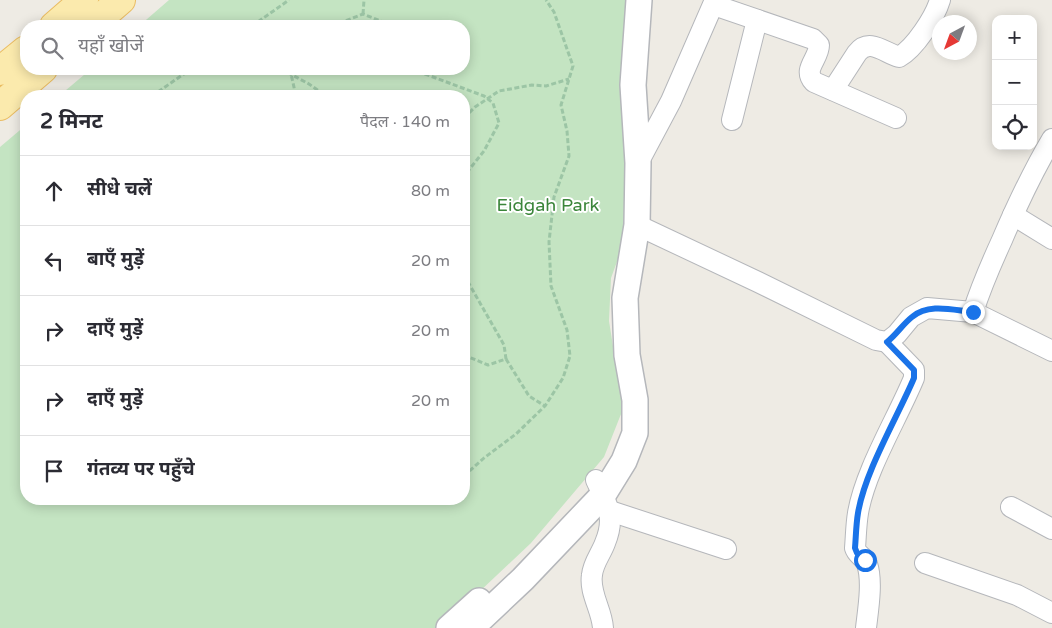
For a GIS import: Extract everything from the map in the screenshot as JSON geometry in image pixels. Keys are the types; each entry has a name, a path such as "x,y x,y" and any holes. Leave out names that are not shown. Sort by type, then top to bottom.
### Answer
{"main road":[{"path":"61,20 84,0"},
{"path":"98,20 121,0"},
{"path":"0,71 20,55"},
{"path":"0,106 36,75"}],"street":[{"path":"462,626 524,579 603,495 624,461 635,433 634,400 627,355 625,298 637,225 638,164 633,85 639,0"},
{"path":"833,90 860,48 866,45 899,57 905,54 926,27 940,0"},
{"path":"638,164 671,101 714,2 757,20 813,39 819,45 819,51 808,71 809,77 814,82 896,118"},
{"path":"732,120 757,20"},
{"path":"973,312 980,288 1012,215 1052,138"},
{"path":"1012,215 1052,239"},
{"path":"637,225 876,340 887,342 914,370 914,378 873,468 858,512 855,548 857,553 865,560 868,570 866,628"},
{"path":"887,342 897,334 911,317 927,308 973,312 1052,350"},
{"path":"603,495 726,549"},
{"path":"603,495 611,525 606,542 596,560 591,576 593,593 603,628"},
{"path":"1011,507 1052,529"},
{"path":"925,563 1016,596 1052,613"}],"path":[{"path":"261,20 289,0"},
{"path":"363,14 364,0"},
{"path":"470,471 516,434 545,406 563,378 570,356 567,330 551,286 549,242 554,197 569,156 567,131 561,106 573,66 554,12 546,0"},
{"path":"348,20 363,14 378,20"},
{"path":"161,90 182,75"},
{"path":"291,75 295,90"},
{"path":"293,75 318,90"},
{"path":"427,75 465,90"},
{"path":"470,112 499,91 532,85 546,86 569,79"},
{"path":"470,92 493,103 499,123 484,151 470,168"},
{"path":"470,286 504,345 506,359 529,396 545,406"},
{"path":"470,358 488,365 506,359"}],"green space":[{"name":"Eidgah Park","path":"169,0 631,0 633,218 611,278 609,321 623,409 604,457 531,543 441,628 0,628 0,147 20,130 20,505 470,505 470,90 66,90 84,75 470,75 470,20 146,20"}],"route":[{"path":"865,560 857,553 855,548 858,512 877,459 914,378 914,370 887,342 897,334 911,317 927,308 973,312"}]}
